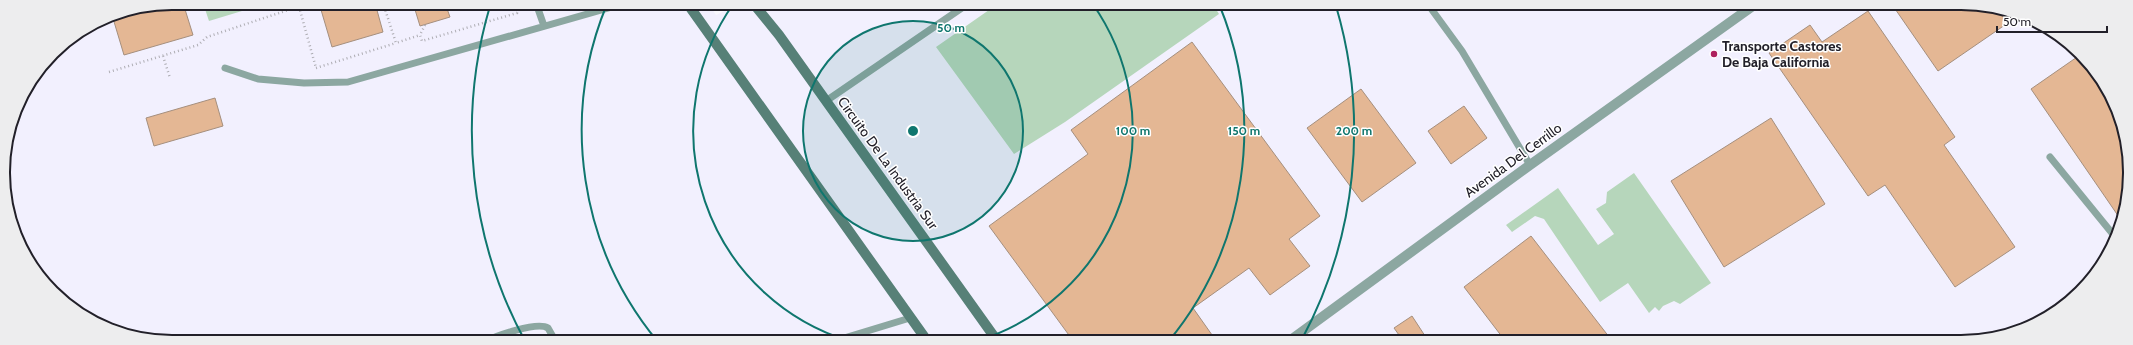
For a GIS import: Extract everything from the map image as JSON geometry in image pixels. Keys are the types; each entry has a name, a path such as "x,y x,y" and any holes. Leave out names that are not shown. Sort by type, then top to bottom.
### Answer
{"main road":[{"path":"692,10 923,335"},
{"name":"Circuito De La Industria Sur","path":"759,10 779,35 993,335"}],"street":[{"name":"Avenida Del Cerrillo","path":"1298,335 1530,165 1747,10"}],"lane":[{"path":"537,10 544,26"},
{"path":"224,68 258,79 348,82 601,10"},
{"path":"826,101 959,10"},
{"path":"1433,10 1462,51 1530,165"},
{"path":"2050,157 2112,233"},
{"path":"854,335 910,318"},
{"path":"502,335 540,326 548,328 552,335"}],"path":[{"path":"108,72 198,45 207,37 285,10"},
{"path":"300,10 317,72 312,82"},
{"path":"385,10 396,43"},
{"path":"420,35 422,41 517,13 516,10"},
{"path":"316,68 420,35 425,25"},
{"path":"163,56 170,78"}],"shaded area":[{"path":"162,10 713,10 716,15 726,10 1982,11 2023,22 2042,32 2068,50 2083,65 2096,82 2111,110 2122,151 2122,194 2111,235 2101,254 2083,280 2068,295 2051,308 2023,323 1992,332 1971,335 162,335 141,332 110,323 82,308 65,295 50,280 37,263 22,235 11,194 10,162 13,141 22,110 37,82 50,65 65,50 82,37 110,22 141,13"}],"green space":[{"path":"205,10 245,10 209,21"},
{"path":"989,10 1216,10 1219,14 1065,122 1014,154 936,47"},
{"path":"1634,173 1711,283 1680,304 1674,301 1663,306 1659,311 1655,307 1649,313 1628,283 1600,302 1544,219 1535,216 1512,232 1506,225 1558,188 1598,245 1614,234 1596,209 1606,203 1607,192"}],"building":[{"path":"185,10 193,35 124,55 114,21 151,11"},
{"path":"321,10 377,10 383,32 332,47"},
{"path":"415,10 448,10 450,17 420,26"},
{"path":"1896,10 1971,10 1992,13 2013,19 1938,71"},
{"path":"1868,11 1955,137 1944,145 2015,247 1955,287 1885,185 1868,196 1769,53 1810,25 1822,42"},
{"path":"1192,42 1320,216 1289,239 1310,266 1270,295 1249,268 1193,308 1212,335 1069,335 989,226 1088,154 1071,130"},
{"path":"2075,58 2083,65 2096,82 2111,110 2122,151 2123,183 2117,214 2031,89"},
{"path":"1361,89 1416,163 1362,202 1307,128"},
{"path":"215,98 223,126 154,146 146,118"},
{"path":"1464,106 1487,138 1451,164 1428,131"},
{"path":"1771,118 1825,204 1724,267 1671,181"},
{"path":"1531,236 1608,335 1501,335 1464,287"},
{"path":"1412,316 1424,335 1399,335 1394,328"}],"place":[{"name":"Transporte Castores De Baja California","path":"1714,54"}]}
